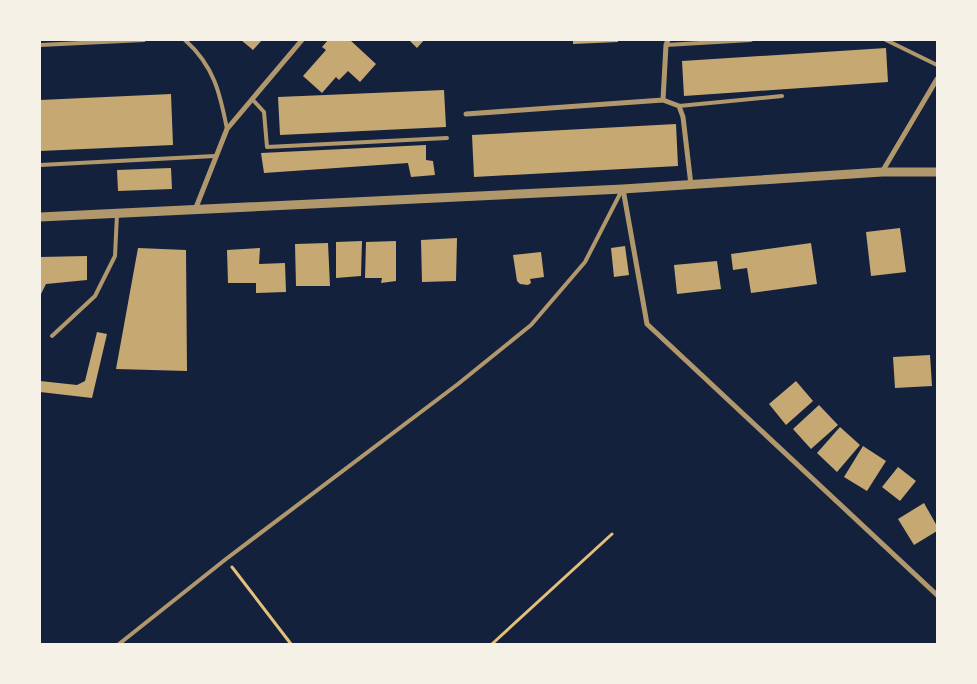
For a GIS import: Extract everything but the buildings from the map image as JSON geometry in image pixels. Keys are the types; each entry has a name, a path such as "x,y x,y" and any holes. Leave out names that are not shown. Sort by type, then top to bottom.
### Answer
{"street":[{"path":"195,210 227,130 302,40"},
{"path":"663,100 667,43"},
{"path":"882,172 937,79"},
{"path":"466,114 663,100 679,106 684,116 691,184"},
{"path":"40,217 623,188 882,172 937,172"},
{"path":"623,188 647,324 937,595"}],"lane":[{"path":"40,45 144,40"},
{"path":"185,40 198,51 214,78 221,98 227,130"},
{"path":"667,43 751,40"},
{"path":"886,40 937,65"},
{"path":"679,106 782,96"},
{"path":"253,100 264,112 267,147 447,138"},
{"path":"40,165 215,156"},
{"path":"118,644 226,558 450,389 531,325 585,262 623,188"},
{"path":"52,336 95,296 115,256 117,214"}],"path":[{"path":"492,644 612,534"},
{"path":"226,558 291,644"}]}
